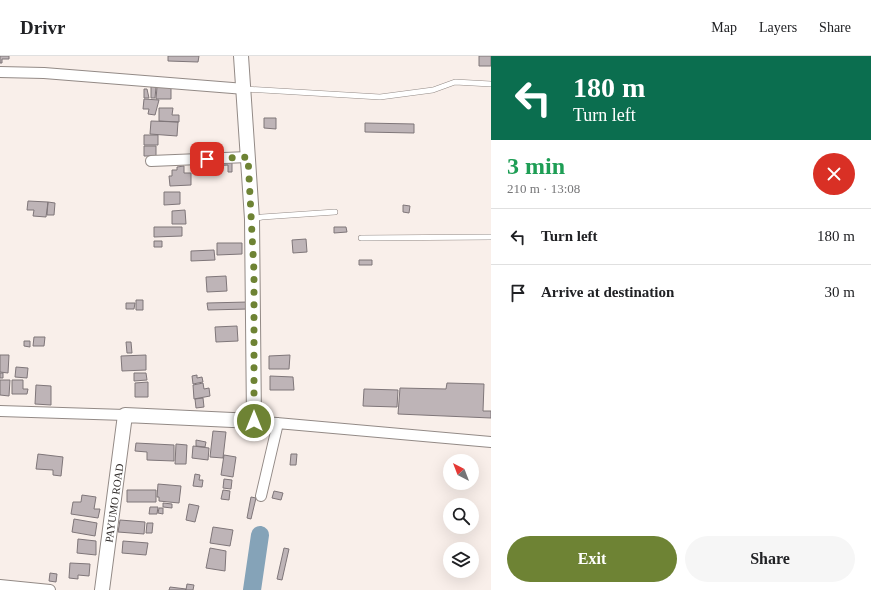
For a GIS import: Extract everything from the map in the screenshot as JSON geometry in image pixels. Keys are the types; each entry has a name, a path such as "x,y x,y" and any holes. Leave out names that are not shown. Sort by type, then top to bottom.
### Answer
{"street":[{"path":"241,56 245,89 252,219 254,421"},
{"path":"0,72 44,73 245,89"},
{"path":"151,161 248,157"},
{"path":"0,410 254,421 491,442"},
{"name":"PAYUMO ROAD","path":"102,590 126,415"},
{"path":"261,496 278,423"},
{"path":"0,585 50,590"}],"lane":[{"path":"245,89 380,97 433,90 455,82 491,84"},
{"path":"252,219 335,212"},
{"path":"361,238 491,237"}],"building":[{"path":"0,56 9,56 9,59 2,59 2,63 0,63"},
{"path":"168,56 199,56 198,62 168,61"},
{"path":"479,56 491,56 491,66 479,66"},
{"path":"151,86 156,87 155,98 151,98"},
{"path":"157,87 171,87 171,99 156,99"},
{"path":"144,89 147,89 149,98 144,98"},
{"path":"144,99 159,100 155,115 148,114 149,109 143,109"},
{"path":"159,108 173,108 172,115 179,115 179,122 159,121"},
{"path":"264,118 276,118 276,129 264,128"},
{"path":"151,121 178,122 177,136 150,134"},
{"path":"365,123 414,124 414,133 365,132"},
{"path":"144,135 158,135 158,145 144,145"},
{"path":"144,146 156,146 156,156 144,156"},
{"path":"232,162 232,172 228,172 228,165 212,166 212,163"},
{"path":"184,166 184,173 191,173 191,185 170,186 169,176 172,176 172,170 177,170 177,167"},
{"path":"164,192 180,192 180,204 164,205"},
{"path":"28,201 48,202 46,217 33,216 34,210 27,210"},
{"path":"48,202 55,203 54,215 47,215"},
{"path":"403,205 410,206 409,213 403,212"},
{"path":"185,210 186,224 172,224 172,211"},
{"path":"154,227 182,227 182,236 154,237"},
{"path":"334,227 346,227 347,232 334,233"},
{"path":"306,239 307,252 293,253 292,240"},
{"path":"154,241 162,241 162,247 154,247"},
{"path":"217,243 242,243 242,254 217,255"},
{"path":"214,250 215,260 191,261 191,251"},
{"path":"359,260 372,260 372,265 359,265"},
{"path":"226,276 227,291 207,292 206,277"},
{"path":"136,300 143,300 143,310 136,310"},
{"path":"248,302 248,309 208,310 207,303"},
{"path":"126,303 135,303 134,309 126,309"},
{"path":"237,326 238,341 216,342 215,327"},
{"path":"34,337 45,337 44,346 33,346"},
{"path":"24,341 30,341 30,347 24,346"},
{"path":"126,342 131,342 132,353 127,353"},
{"path":"0,355 9,355 8,373 0,372"},
{"path":"146,355 146,370 122,371 121,356"},
{"path":"290,355 289,369 269,369 269,356"},
{"path":"16,367 28,368 27,378 15,377"},
{"path":"0,373 3,373 3,378 0,378"},
{"path":"134,373 146,373 147,380 134,381"},
{"path":"197,375 197,378 202,377 203,382 193,384 192,376"},
{"path":"270,376 293,377 294,390 270,390"},
{"path":"0,380 10,380 9,396 0,395"},
{"path":"12,380 23,380 23,389 28,389 27,394 12,394"},
{"path":"148,382 148,397 135,397 135,383"},
{"path":"203,383 204,389 209,388 210,396 194,399 193,385"},
{"path":"447,383 484,384 483,411 491,411 491,418 398,414 400,388 446,389"},
{"path":"36,385 51,386 51,405 35,404"},
{"path":"364,389 398,390 397,407 363,406"},
{"path":"203,398 204,407 196,408 195,399"},
{"path":"213,431 226,432 223,458 210,457"},
{"path":"196,440 206,442 205,447 196,446"},
{"path":"136,443 174,445 174,461 147,460 147,452 135,451"},
{"path":"176,444 187,445 186,464 175,464"},
{"path":"193,446 209,448 208,460 192,458"},
{"path":"38,454 63,457 61,476 53,475 53,470 36,469"},
{"path":"291,454 297,454 296,465 290,465"},
{"path":"224,455 236,457 233,477 221,475"},
{"path":"195,474 200,475 199,480 203,480 202,487 193,486"},
{"path":"224,479 232,480 231,489 223,488"},
{"path":"158,484 181,486 179,503 159,501 159,497 157,497"},
{"path":"127,490 156,490 156,502 127,502"},
{"path":"223,490 230,491 229,500 221,499"},
{"path":"274,491 283,493 281,500 272,498"},
{"path":"82,495 96,497 94,509 100,509 98,518 71,514 73,502 81,502"},
{"path":"251,497 256,498 251,519 247,518"},
{"path":"163,503 172,504 172,508 163,507"},
{"path":"189,504 199,506 195,522 186,520"},
{"path":"150,507 158,507 157,514 149,514"},
{"path":"159,508 163,508 163,514 158,513"},
{"path":"74,519 97,523 95,536 72,532"},
{"path":"120,520 145,522 144,534 118,532"},
{"path":"147,523 153,523 152,533 146,533"},
{"path":"213,527 233,530 230,546 210,543"},
{"path":"78,539 96,541 96,555 77,553"},
{"path":"123,541 148,543 146,555 122,553"},
{"path":"210,548 226,551 225,571 206,568"},
{"path":"284,548 289,549 282,580 277,579"},
{"path":"70,563 90,564 89,576 78,575 78,579 69,578"},
{"path":"50,573 57,574 56,582 49,581"},
{"path":"187,584 194,585 193,590 186,590"},
{"path":"170,587 186,589 169,590"}],"waterway":[{"path":"252,590 260,535"}],"route":[{"path":"207,159 248,157 254,272 254,421"}]}
